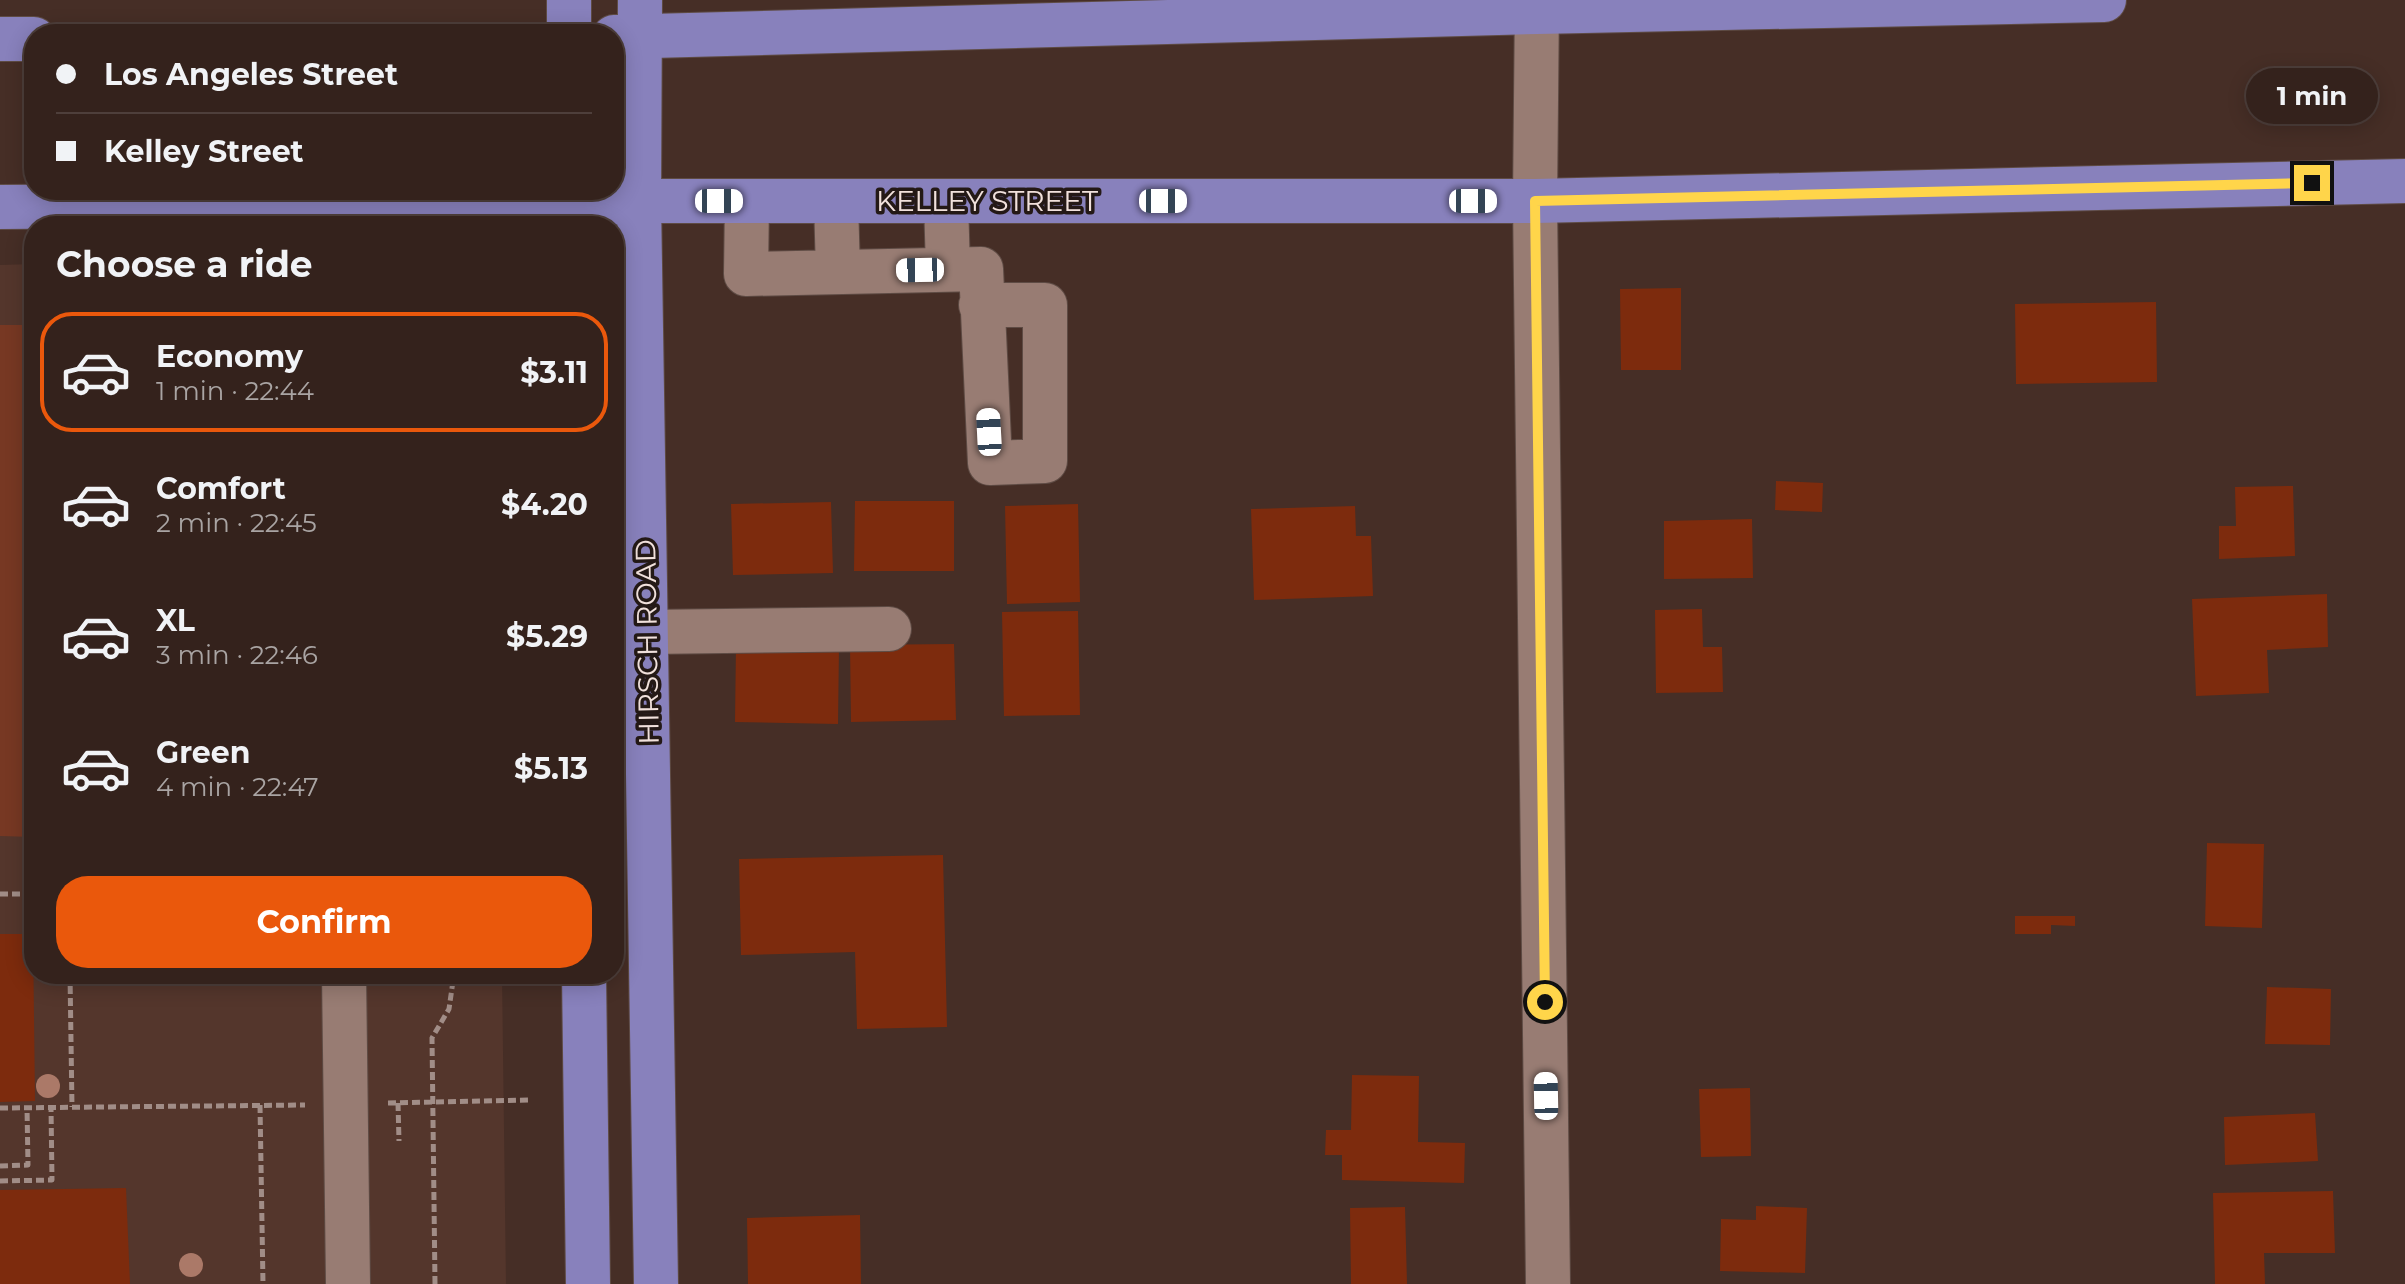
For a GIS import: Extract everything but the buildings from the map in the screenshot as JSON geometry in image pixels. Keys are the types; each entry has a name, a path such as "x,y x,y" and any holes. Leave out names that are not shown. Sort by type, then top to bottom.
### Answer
{"main road":[{"path":"569,0 569,24"},
{"path":"631,25 1006,13 2104,0"},
{"name":"HIRSCH ROAD","path":"631,25 639,201 656,1284"},
{"path":"0,39 24,39"},
{"name":"KELLEY STREET","path":"0,207 501,203 570,207 639,201 1535,201 2405,181"},
{"path":"624,982 652,984"},
{"path":"584,984 588,1284"}],"street":[{"path":"1537,6 1535,201 1548,1284"},
{"path":"747,201 746,274 981,269 981,305"},
{"path":"836,201 838,272"},
{"path":"946,201 948,269"},
{"path":"647,632 889,629"},
{"path":"344,984 348,1284"}],"path":[{"path":"0,894 24,894"},
{"path":"70,984 72,1107"},
{"path":"435,1284 432,1038 449,1009 453,984"},
{"path":"384,1104 531,1100"},
{"path":"398,1103 399,1141"},
{"path":"260,1105 263,1284"},
{"path":"0,1108 318,1105"},
{"path":"0,1181 52,1180 51,1107"},
{"path":"0,1166 28,1165 27,1108"}],"shaded area":[{"path":"24,264 24,984 502,984 506,1284 0,1284 0,265"},
{"path":"0,325 24,325 24,837 0,836"}],"route":[{"path":"1545,1002 1535,201 2312,183"}]}
